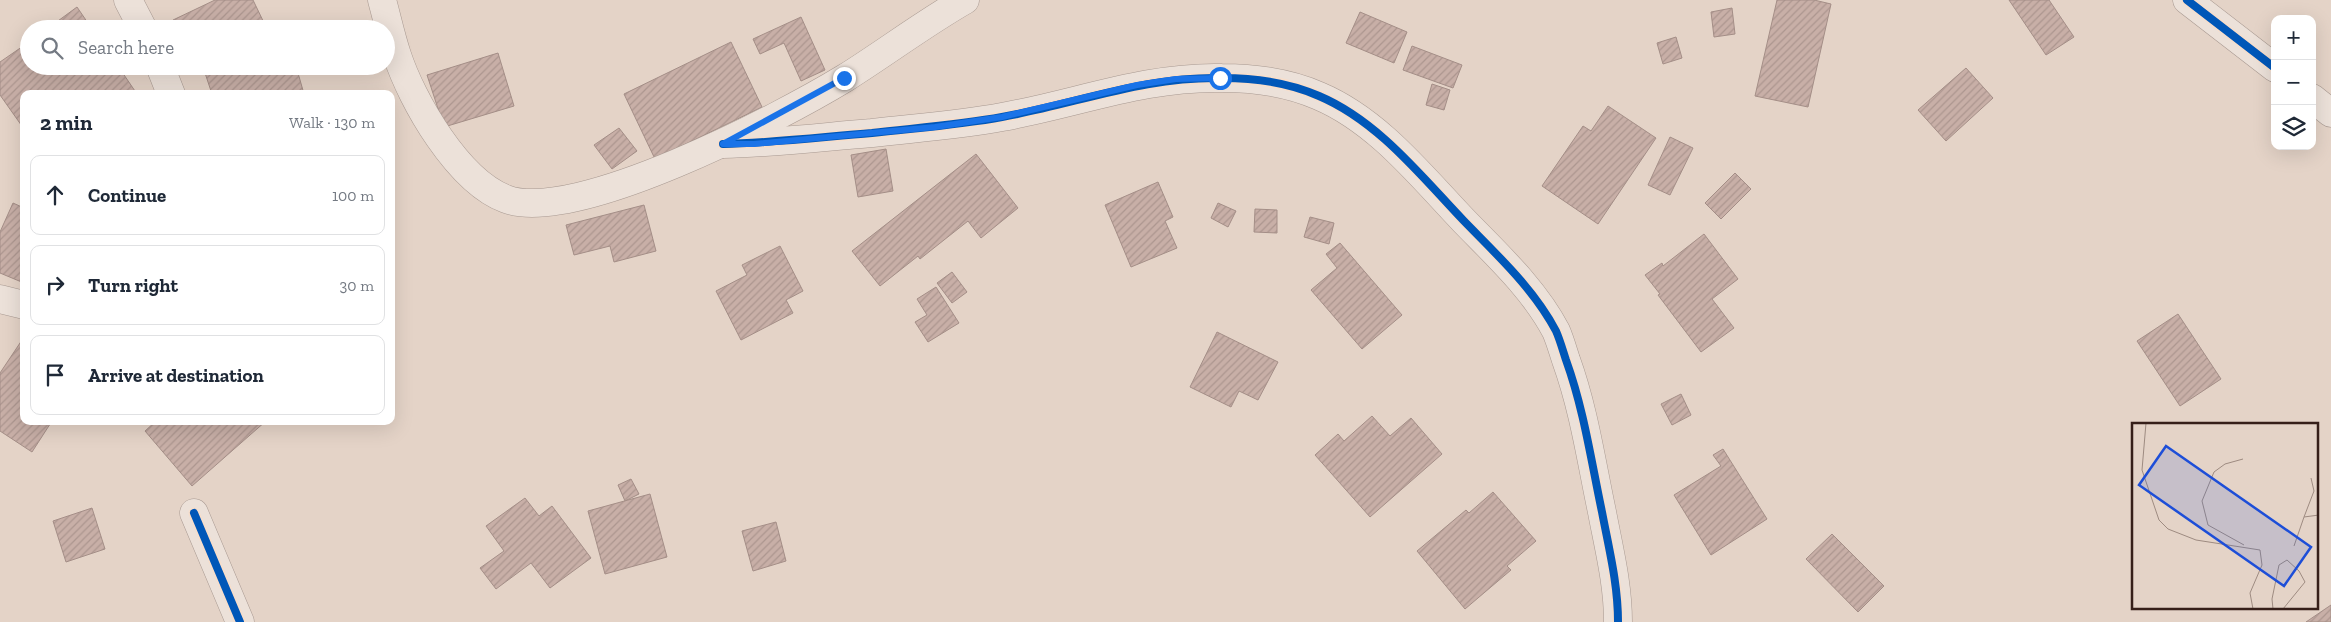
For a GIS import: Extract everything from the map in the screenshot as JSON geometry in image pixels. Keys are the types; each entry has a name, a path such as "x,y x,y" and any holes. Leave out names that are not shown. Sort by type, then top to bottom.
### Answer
{"street":[{"path":"128,0 138,20"},
{"path":"382,0 387,20"},
{"path":"395,49 422,108 438,137 472,177 491,192 507,199 533,203 569,199 609,189 723,144 844,78 933,18 965,0"},
{"path":"2187,0 2271,65"},
{"path":"164,75 169,90"},
{"path":"723,144 754,144 983,120 1137,85 1176,79 1249,79 1284,85 1319,95 1352,114 1379,134 1506,265 1535,299 1556,332 1580,401 1589,438 1602,512 1614,562 1618,622"},
{"path":"2316,101 2331,113"},
{"path":"0,299 20,304"},
{"path":"194,513 240,622"}],"building":[{"path":"215,0 253,0 263,20 173,20"},
{"path":"1777,0 1814,0 1831,4 1808,107 1755,96"},
{"path":"2009,0 2049,0 2074,37 2046,55"},
{"path":"77,7 86,20 59,20"},
{"path":"1732,8 1735,34 1714,37 1711,12"},
{"path":"1360,12 1407,32 1394,63 1346,43"},
{"path":"801,17 825,70 801,81 784,43 760,54 753,39"},
{"path":"1676,37 1682,58 1663,64 1657,43"},
{"path":"731,42 762,107 655,159 624,94"},
{"path":"1412,46 1462,65 1453,88 1403,70"},
{"path":"20,48 20,75 124,75 134,90 20,90 20,123 0,95 0,62"},
{"path":"498,53 514,106 444,127 427,75"},
{"path":"1966,68 1993,98 1946,141 1918,110"},
{"path":"206,75 299,75 303,90 211,90"},
{"path":"1432,84 1450,90 1444,110 1426,105"},
{"path":"1608,106 1656,138 1598,224 1542,186 1583,126 1591,131"},
{"path":"619,128 637,151 612,169 594,145"},
{"path":"1670,137 1693,148 1670,195 1648,185"},
{"path":"886,149 893,191 858,197 851,155"},
{"path":"976,154 1018,208 981,238 968,221 920,259 918,256 880,286 852,251"},
{"path":"1735,173 1751,189 1721,219 1705,203"},
{"path":"1158,182 1173,217 1165,221 1177,248 1131,267 1105,205"},
{"path":"13,203 20,206 20,281 0,273 0,232"},
{"path":"1218,203 1236,211 1228,227 1211,218"},
{"path":"644,205 656,251 614,262 610,246 574,255 566,225"},
{"path":"1255,209 1277,210 1277,233 1254,232"},
{"path":"1310,217 1334,223 1329,244 1304,237"},
{"path":"1704,234 1738,279 1712,299 1734,328 1701,352 1645,275 1662,263 1663,266"},
{"path":"1340,243 1402,315 1362,349 1311,290 1337,268 1326,254"},
{"path":"780,246 803,291 786,300 793,313 741,340 716,291 747,275 742,265"},
{"path":"952,272 967,292 952,303 937,283"},
{"path":"936,287 959,323 928,342 915,322 927,315 917,299"},
{"path":"2178,314 2221,379 2180,406 2137,341"},
{"path":"1217,332 1278,362 1258,400 1239,391 1231,407 1190,387"},
{"path":"20,343 20,425 49,425 32,452 0,431 0,373"},
{"path":"1681,394 1691,415 1672,425 1661,404"},
{"path":"1372,416 1390,436 1411,418 1442,454 1370,517 1315,455 1338,434 1344,441"},
{"path":"152,425 261,425 192,486 145,431"},
{"path":"1723,449 1767,519 1711,555 1674,495 1721,466 1713,455"},
{"path":"631,479 639,494 625,501 618,485"},
{"path":"1493,492 1536,541 1507,566 1511,570 1465,609 1417,551 1466,510 1469,513"},
{"path":"650,494 667,557 605,574 588,511"},
{"path":"525,498 539,516 552,506 591,558 550,588 531,563 496,589 480,568 504,551 486,526"},
{"path":"92,508 105,549 66,562 53,521"},
{"path":"776,522 786,561 753,571 742,531"},
{"path":"1832,534 1884,586 1858,612 1806,559"},
{"path":"2331,605 2331,622 2306,622"}],"cycle path":[{"path":"2187,0 2271,65"},
{"path":"723,144 798,140 970,122 1030,112 1138,86 1193,79 1234,78 1271,82 1308,91 1340,107 1379,135 1415,168 1514,273 1537,301 1556,331 1578,398 1587,435 1613,567 1618,622"},
{"path":"194,513 240,622"}],"route":[{"path":"844,78 723,144 754,144 935,127 1002,117 1137,85 1176,79 1220,78"}]}
